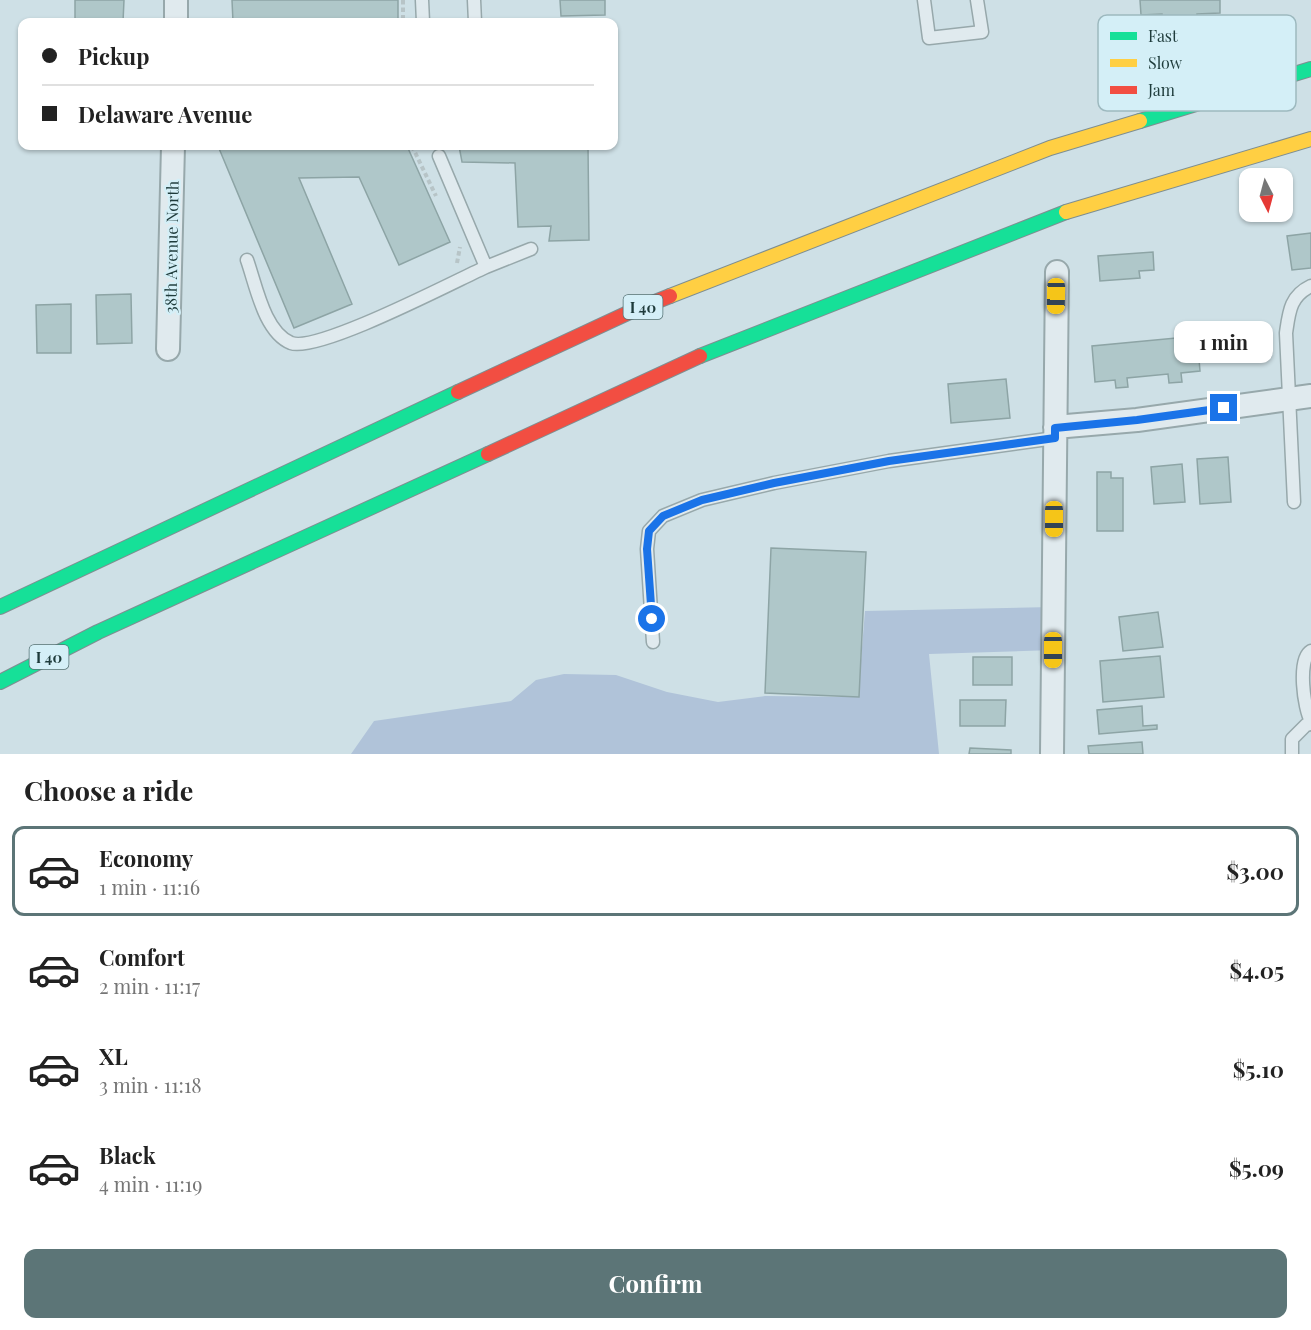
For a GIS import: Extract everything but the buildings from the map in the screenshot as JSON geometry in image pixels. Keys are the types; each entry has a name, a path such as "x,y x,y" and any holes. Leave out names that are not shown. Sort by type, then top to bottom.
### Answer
{"highway":[{"name":"I 40","path":"1296,74 1311,69"},
{"name":"I 40","path":"0,607 630,312 1050,148 1172,111"},
{"name":"I 40","path":"0,682 98,632 699,357 1043,219 1311,139"},
{"path":"10,693 98,632"}],"street":[{"path":"176,0 176,18"},
{"name":"38th Avenue North","path":"168,349 173,150"},
{"path":"1052,754 1057,272"},
{"path":"1055,433 1301,398"}],"lane":[{"path":"422,0 423,18"},
{"path":"474,0 475,18"},
{"path":"924,0 929,38 982,32 977,0"},
{"path":"439,156 486,267"},
{"path":"247,260 271,325 293,344 306,344 324,340 374,319 486,267 531,249"},
{"path":"1294,502 1301,398 1286,333 1290,308 1298,292 1311,286"},
{"path":"653,642 647,549 649,531 663,516 702,500 774,483 1055,433"},
{"path":"1292,754 1292,739 1311,723 1303,683 1309,652"}],"path":[{"path":"403,0 403,18"},
{"path":"414,150 441,207"},
{"path":"449,266 457,263 460,248 455,237"}],"shaded area":[{"path":"1053,607 1053,650 929,654 939,754 351,754 374,721 511,701 536,680 564,674 616,675 667,692 718,702 765,696 858,697 865,611"}],"traffic: fast":[{"path":"1296,74 1311,69"},
{"path":"1140,121 1173,111"},
{"path":"700,356 1066,212"},
{"path":"0,607 458,392"},
{"path":"0,682 98,632 488,454"}],"traffic: slow":[{"path":"670,296 1050,148 1140,121"},
{"path":"1066,212 1311,139"}],"traffic: jam":[{"path":"458,392 630,312 670,296"},
{"path":"488,454 700,356"}],"route":[{"path":"652,619 647,549 649,531 663,516 702,500 774,483 889,461 1055,438 1055,428 1224,408"}]}
